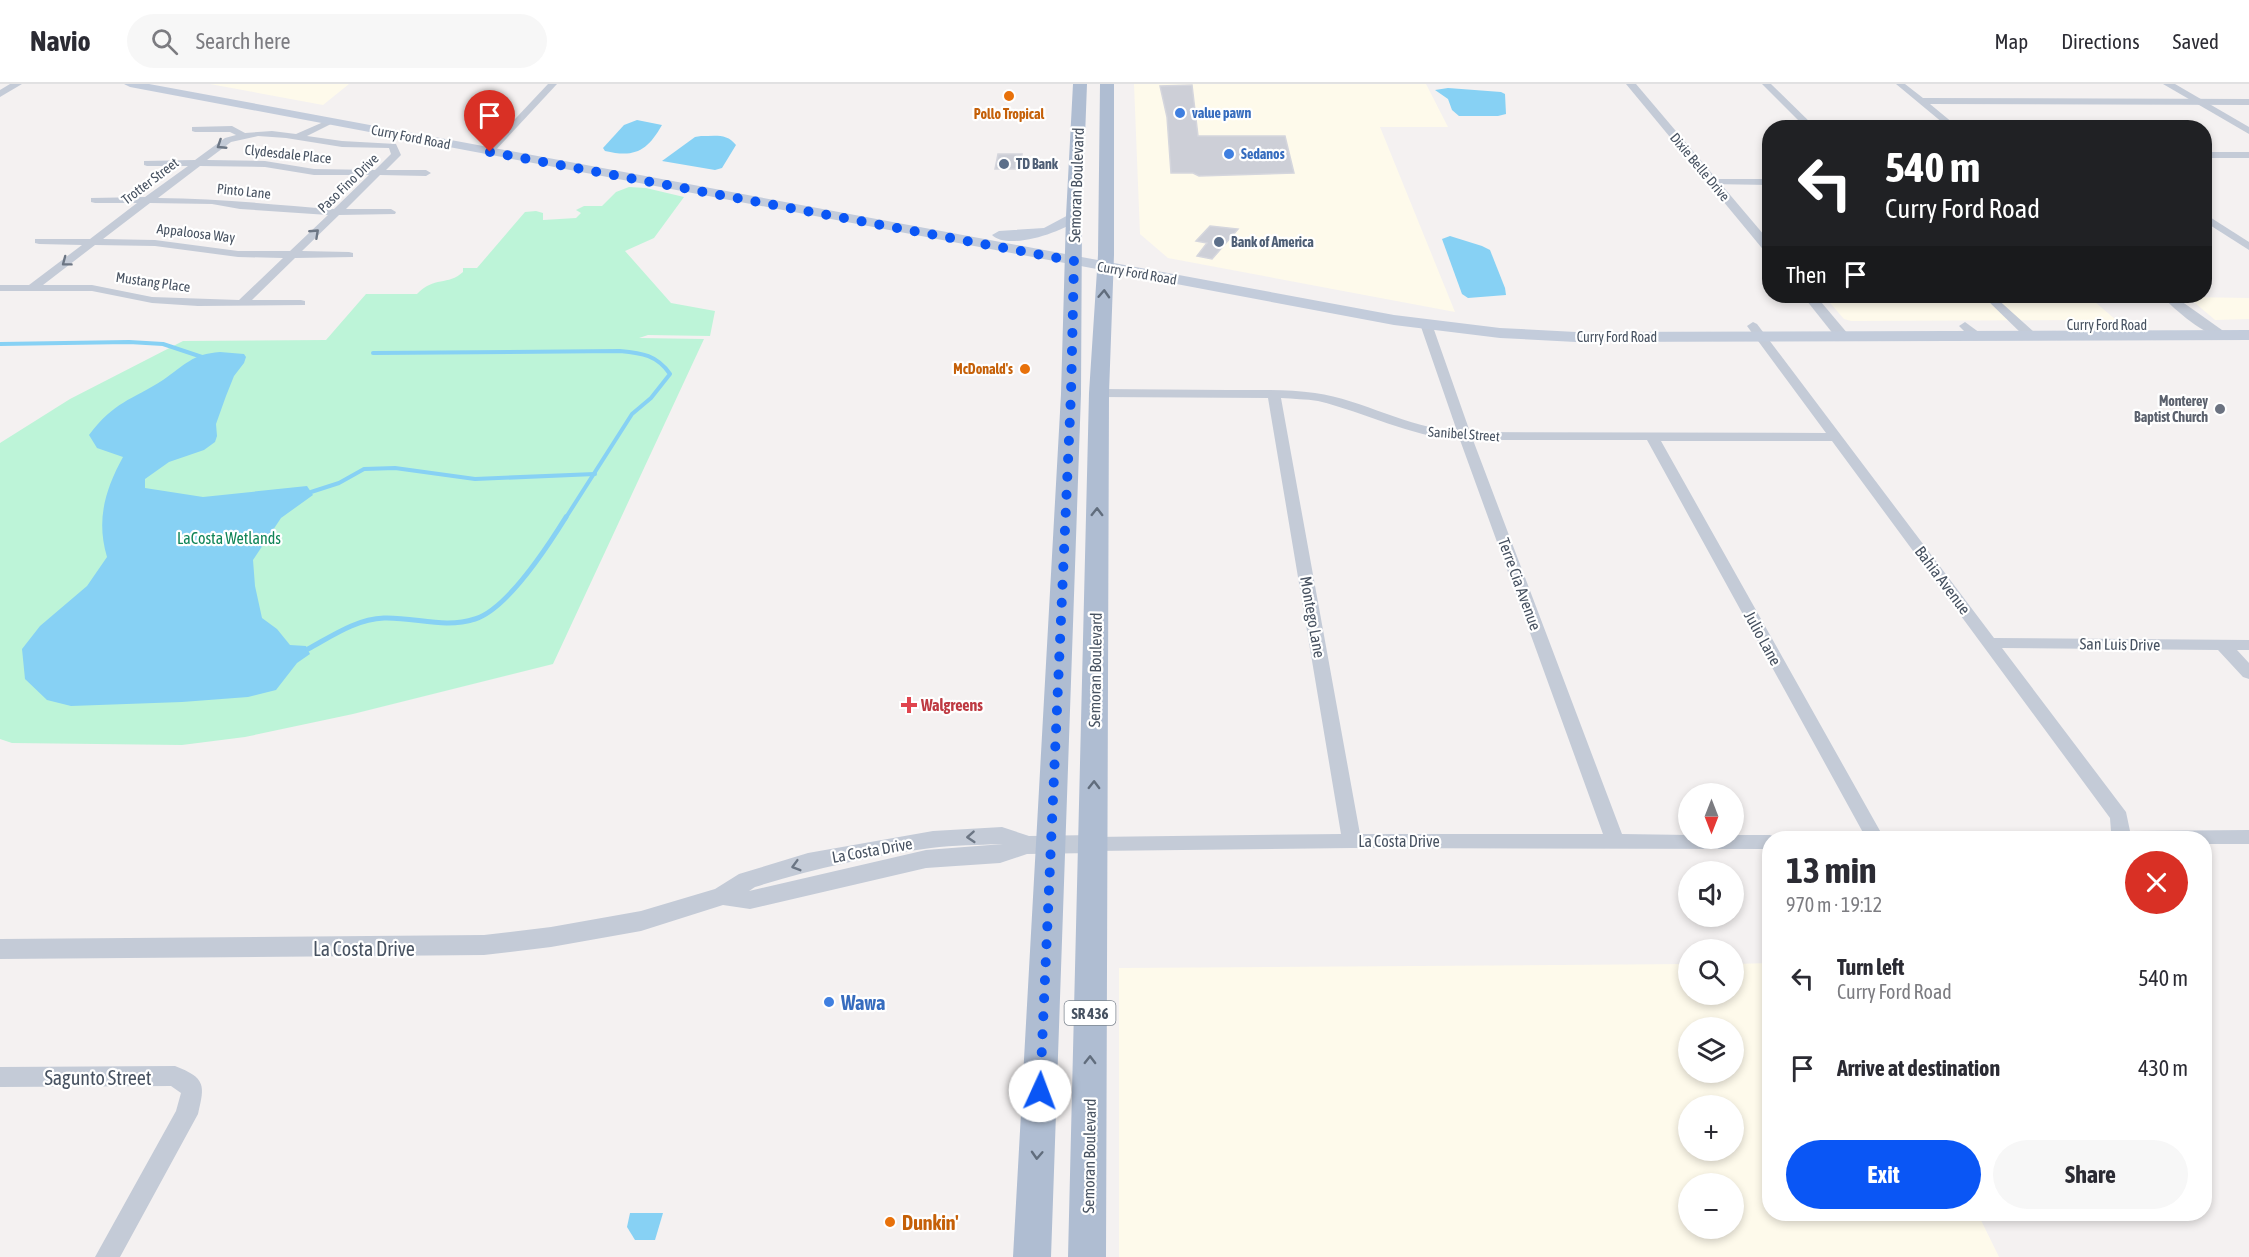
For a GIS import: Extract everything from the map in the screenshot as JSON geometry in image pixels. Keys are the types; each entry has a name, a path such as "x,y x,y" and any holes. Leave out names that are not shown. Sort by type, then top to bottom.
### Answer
{"main road":[{"name":"Curry Ford Road","path":"130,84 331,122 344,119 429,131 621,176 835,209 858,210 999,235 1074,255"},
{"name":"Curry Ford Road","path":"179,84 344,119 1106,261 1426,324 1500,333 1576,337 1757,332"},
{"name":"Semoran Boulevard","path":"1032,1257 1039,844 1071,394 1074,216 1080,84"},
{"path":"1088,84 1095,88 1098,97 1107,104"},
{"name":"Semoran Boulevard","path":"1088,1257 1099,393 1106,261 1107,84"},
{"path":"188,95 199,92 260,100"},
{"path":"224,102 344,119"},
{"path":"331,122 358,121 429,131"},
{"path":"999,235 1018,236 1045,232 1056,229 1074,216"},
{"name":"Curry Ford Road","path":"1106,261 1415,312 1538,326 1757,332 2025,331 2249,335"},
{"path":"1426,324 1435,322 1513,328 1538,326"},
{"name":"Curry Ford Road","path":"2025,331 2249,324"}],"street":[{"path":"0,94 17,84"},
{"path":"494,147 553,84"},
{"name":"Dixie Belle Drive","path":"1630,84 1762,241"},
{"path":"1766,84 1804,120"},
{"path":"1900,84 1945,120"},
{"path":"2168,84 2249,131"},
{"path":"1921,101 2249,102"},
{"path":"313,138 344,119"},
{"path":"298,136 331,122"},
{"path":"195,129 232,129 242,135"},
{"name":"Trotter Street","path":"33,287 221,144 242,135 278,132 298,136"},
{"name":"Paso Fino Drive","path":"242,303 396,155 393,146 343,144 298,136"},
{"path":"2212,155 2249,154"},
{"name":"Clydesdale Place","path":"147,163 265,164 314,172 426,173"},
{"path":"1712,182 1762,182"},
{"name":"Pinto Lane","path":"95,200 212,201 240,206 337,212 391,212"},
{"path":"2212,222 2249,248"},
{"name":"Appaloosa Way","path":"39,241 155,243 238,254 349,255"},
{"name":"Mustang Place","path":"0,288 92,288 169,302 302,303"},
{"path":"1815,303 1839,332"},
{"path":"1995,303 2025,331"},
{"path":"2177,303 2205,325 2223,335"},
{"name":"Terre Cia Avenue","path":"1426,324 1615,842"},
{"name":"Bahia Avenue","path":"1757,332 2119,817 2120,831"},
{"name":"Sanibel Street","path":"1099,393 1274,394 1316,397 1363,410 1423,431 1466,436 1835,436"},
{"name":"Montego Lane","path":"1274,394 1353,841"},
{"name":"Julio Lane","path":"1652,437 1871,831"},
{"name":"San Luis Drive","path":"1990,643 2249,645"},
{"path":"2223,645 2249,673"},
{"name":"La Costa Drive","path":"0,949 484,945 551,937 641,921 723,896 747,880 808,862 933,839 1002,835 1039,844 1353,841 1762,842"},
{"path":"2212,837 2249,837"},
{"name":"La Costa Drive","path":"723,896 750,900 926,859 1000,854 1039,844"},
{"path":"842,877 861,866 874,849"},
{"name":"Sagunto Street","path":"0,1077 175,1076 192,1089 187,1114 107,1257"}],"shaded area":[{"path":"210,84 349,84 323,105"},
{"path":"1134,84 1426,84 1448,127 1380,127 1455,312 1168,258 1140,234"},
{"path":"2212,297 2249,298 2249,319 2215,320 2195,303 2212,303"},
{"path":"1830,303 2096,303 2116,320 1851,321 1844,319"},
{"path":"1762,963 1762,1221 1981,1221 1999,1257 1119,1257 1119,968 1678,964 1678,1005 1744,1005 1744,964"}],"green space":[{"name":"LaCosta Wetlands","path":"629,187 646,188 684,197 654,238 625,251 671,303 715,311 710,336 648,335 639,338 704,339 553,664 353,714 245,737 182,745 12,743 0,739 0,443 70,399 183,341 326,340 366,294 417,294 429,285 452,279 463,272 463,268 477,268 525,212 543,213 543,220 576,218 581,213 576,210 584,206 602,206 616,192"}],"water":[{"path":"1448,88 1501,92 1505,94 1506,114 1459,116 1452,110 1448,99 1435,90"},
{"path":"637,120 662,125 651,141 639,150 624,154 605,151 603,148 624,125"},
{"path":"695,137 725,137 736,145 722,168 715,170 662,161"},
{"path":"1450,236 1490,250 1506,295 1468,298 1462,294 1442,239"},
{"path":"220,352 244,354 246,357 234,376 226,396 216,424 215,442 204,450 169,462 145,479 145,488 203,497 307,486 313,495 281,518 253,560 255,586 262,618 277,629 290,645 306,646 310,654 297,663 276,690 248,697 71,706 47,700 25,679 22,649 40,626 87,586 107,557 102,518 111,481 123,457 97,448 89,435 115,408 195,358"},
{"path":"630,1213 663,1213 655,1240 635,1240 627,1227"}],"building":[{"name":"Sedanos","path":"1192,85 1198,136 1285,136 1294,173 1199,176 1193,173 1171,173 1167,117 1160,86"},
{"name":"TD Bank","path":"998,154 1022,154 1020,169 995,169"},
{"name":"Bank of America","path":"1210,226 1238,229 1212,259 1197,256 1207,243 1196,241"}],"waterway":[{"path":"0,344 129,342 163,344 202,357"},
{"path":"373,353 620,351 642,354 654,359 670,374 651,398 632,414 594,474"},
{"path":"311,492 339,483 364,469 395,468 475,479 594,474"},
{"path":"565,519 594,474"},
{"path":"308,649 364,621 396,618 452,623 475,619 487,613 500,603 526,575 566,517"}],"place":[{"name":"Pollo Tropical","path":"1009,96"},
{"name":"value pawn","path":"1180,113"},
{"name":"Sedanos","path":"1229,154"},
{"name":"TD Bank","path":"1004,164"},
{"name":"Bank of America","path":"1219,242"},
{"name":"McDonald's","path":"1025,369"},
{"name":"Monterey Baptist Church","path":"2220,409"},
{"name":"Walgreens","path":"909,705"},
{"name":"Wawa","path":"829,1002"},
{"name":"Dunkin'","path":"890,1222"}],"route":[{"path":"490,152 1074,261 1071,394 1040,1091"}]}
